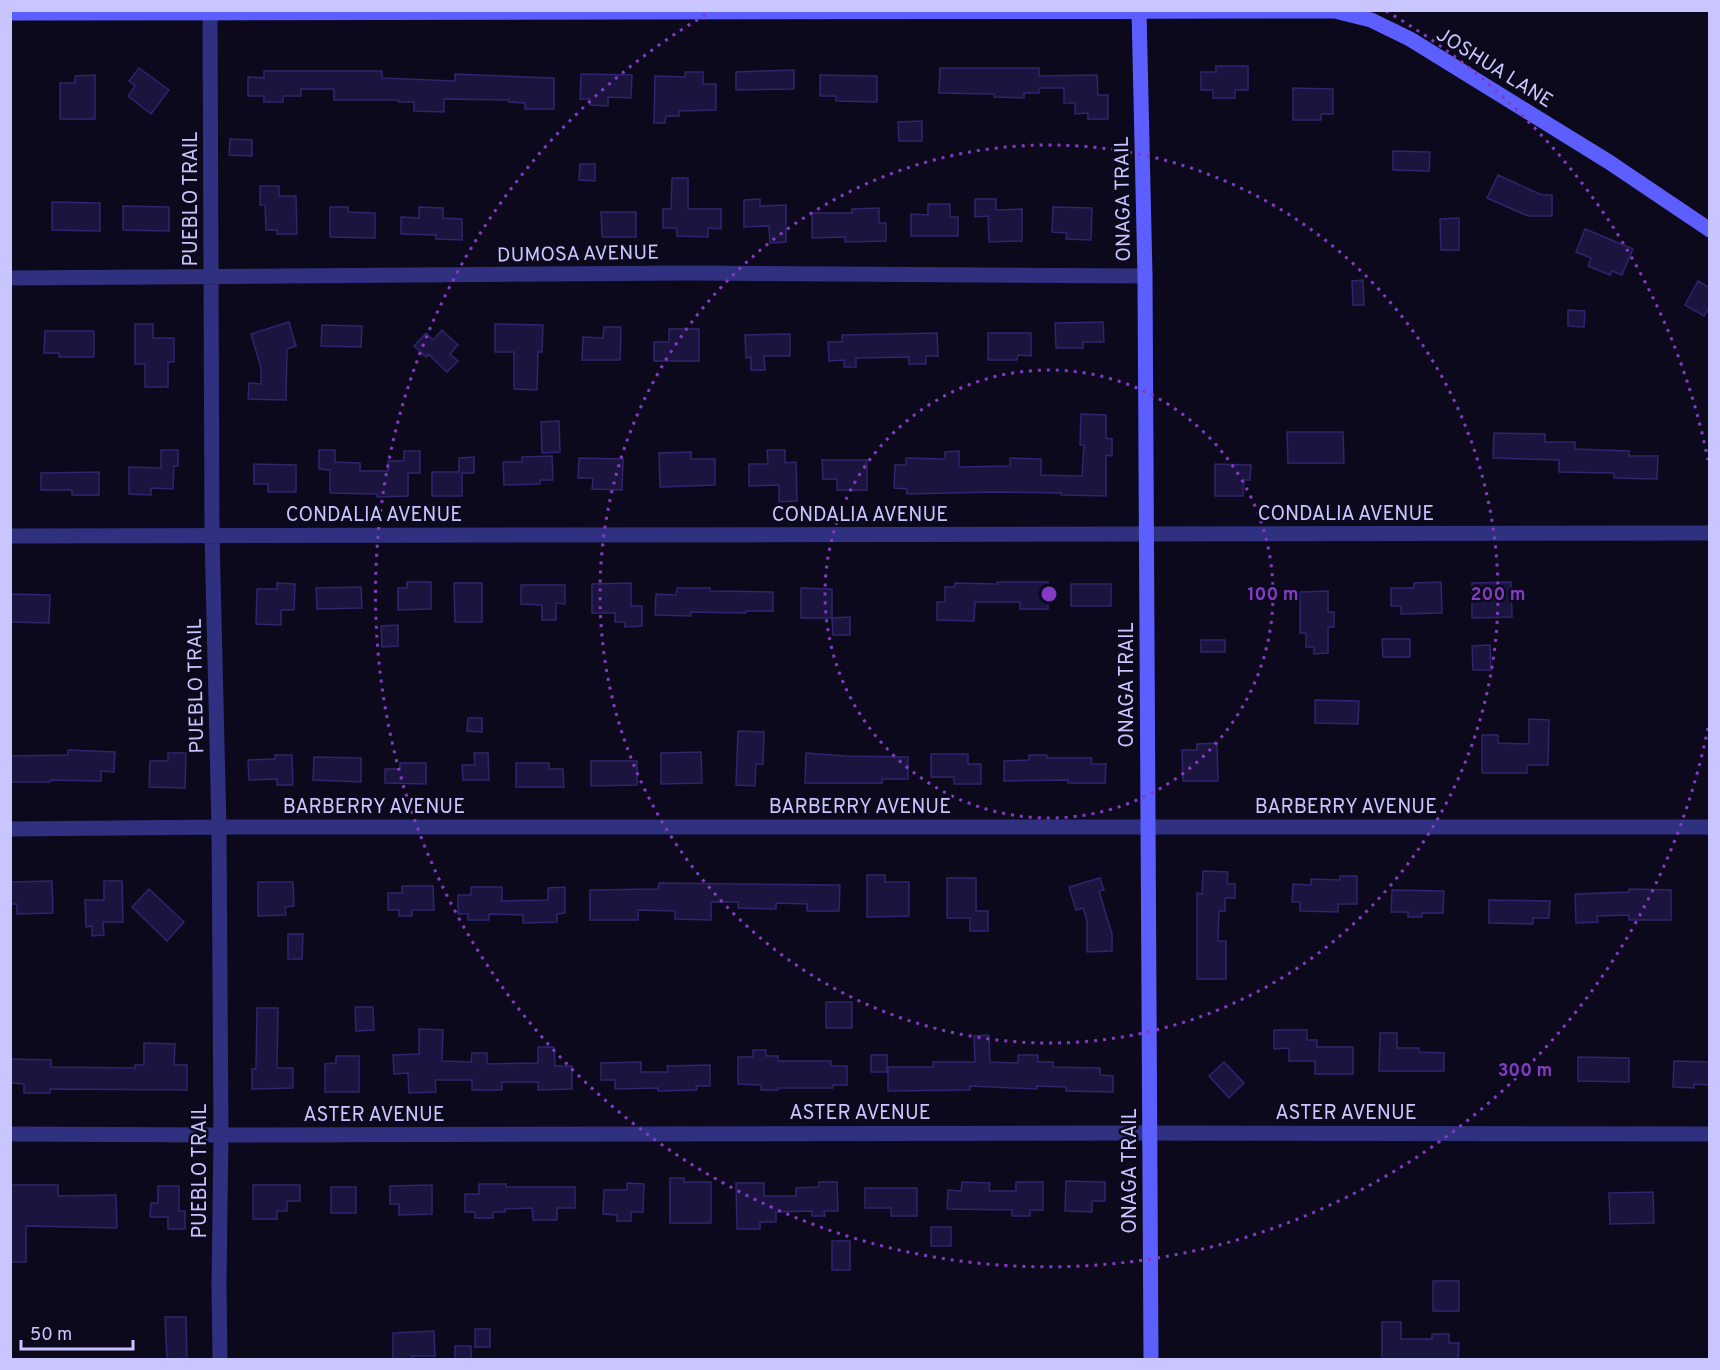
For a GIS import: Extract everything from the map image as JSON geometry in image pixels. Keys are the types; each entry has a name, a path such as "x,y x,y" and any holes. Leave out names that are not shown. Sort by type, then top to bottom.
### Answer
{"main road":[{"name":"ONAGA TRAIL","path":"1139,11 1145,276 1151,1359"},
{"name":"JOSHUA LANE","path":"10,14 1335,11 1371,20 1410,39 1609,162 1710,230"}],"street":[{"name":"PUEBLO TRAIL","path":"210,12 212,535 219,827 220,1359"},
{"name":"DUMOSA AVENUE","path":"10,278 686,273 1145,276"},
{"name":"CONDALIA AVENUE","path":"10,536 1710,533"},
{"name":"BARBERRY AVENUE","path":"10,829 1710,827"},
{"name":"ASTER AVENUE","path":"10,1134 1149,1132 1710,1134"}],"building":[{"path":"1216,66 1248,66 1248,90 1235,90 1235,98 1213,98 1213,90 1201,90 1201,72 1216,72"},
{"path":"139,68 169,90 151,114 128,96 135,86 129,81"},
{"path":"940,68 1039,68 1039,76 1097,75 1098,95 1108,95 1108,119 1088,119 1088,113 1075,114 1075,103 1064,103 1064,88 1039,88 1039,93 1024,93 1024,98 994,97 994,94 939,93"},
{"path":"794,70 794,89 736,90 736,72"},
{"path":"264,71 382,71 382,78 455,81 455,74 554,78 554,109 525,109 525,103 509,102 509,100 444,99 444,112 414,111 414,102 334,100 334,89 301,89 301,96 283,96 283,102 264,102 264,96 248,96 248,77 264,78"},
{"path":"685,72 703,72 703,84 716,84 716,110 679,111 679,116 666,116 665,123 654,123 655,76 685,77"},
{"path":"581,74 632,75 631,98 608,97 608,106 590,105 590,99 580,99"},
{"path":"95,75 95,119 60,119 60,83 75,83 75,76"},
{"path":"820,75 877,76 877,102 836,101 836,96 820,96"},
{"path":"1293,88 1333,89 1333,114 1321,114 1321,120 1293,120"},
{"path":"922,121 922,141 899,141 898,122"},
{"path":"230,139 252,140 252,156 229,155"},
{"path":"1393,151 1430,152 1429,171 1393,170"},
{"path":"580,164 595,164 595,181 579,180"},
{"path":"1498,175 1542,195 1552,195 1552,216 1528,216 1487,198"},
{"path":"672,178 688,178 688,209 721,209 721,229 708,228 708,237 677,236 677,228 663,228 663,209 671,209"},
{"path":"260,186 279,186 279,196 296,196 297,234 277,234 277,230 266,230 265,205 260,205"},
{"path":"760,199 760,206 786,205 786,242 770,243 769,226 744,227 744,200"},
{"path":"975,199 996,199 996,210 1022,209 1022,241 989,242 988,216 975,217"},
{"path":"52,202 100,203 100,231 52,230"},
{"path":"928,204 950,204 950,217 958,217 958,236 911,236 911,214 928,215"},
{"path":"123,206 169,207 169,231 123,230"},
{"path":"330,207 348,207 348,212 375,213 375,238 330,237"},
{"path":"419,207 443,208 443,218 462,219 462,240 436,239 436,235 401,234 401,217 419,218"},
{"path":"1053,207 1092,208 1091,240 1066,239 1067,233 1052,232"},
{"path":"879,208 879,223 886,223 886,241 845,242 845,237 812,238 812,213 852,213 852,209"},
{"path":"601,212 636,212 636,237 602,237"},
{"path":"1459,218 1459,250 1441,250 1440,219"},
{"path":"1585,229 1633,249 1622,275 1612,271 1610,275 1588,266 1591,258 1576,252"},
{"path":"1363,280 1364,305 1353,305 1352,281"},
{"path":"1698,281 1710,288 1710,307 1704,316 1685,305"},
{"path":"1568,310 1585,311 1584,327 1568,326"},
{"path":"289,322 296,346 287,349 286,400 248,399 249,383 261,384 261,368 251,334"},
{"path":"1103,322 1104,342 1083,342 1083,348 1056,348 1055,323"},
{"path":"135,324 153,324 153,338 174,338 174,362 168,362 168,387 145,387 145,364 135,364"},
{"path":"495,324 543,325 542,352 538,352 537,390 514,389 514,352 495,352"},
{"path":"322,325 362,326 361,347 321,346"},
{"path":"604,327 621,327 620,360 582,360 583,337 603,338"},
{"path":"669,329 699,329 699,361 654,361 654,342 669,342"},
{"path":"442,330 458,345 450,354 458,361 447,372 428,354 426,357 414,346 426,333 433,340"},
{"path":"45,331 94,331 94,357 59,357 59,353 44,353"},
{"path":"937,333 938,356 926,356 926,364 909,364 909,357 856,358 856,367 844,367 844,360 829,361 828,342 842,342 842,335"},
{"path":"988,333 1031,333 1031,356 1018,355 1017,360 988,360"},
{"path":"790,334 790,356 764,356 765,370 751,370 751,357 746,358 745,335"},
{"path":"1081,414 1106,415 1106,438 1112,439 1112,456 1106,455 1106,496 993,492 907,494 907,489 894,488 895,465 906,465 906,458 945,459 945,452 959,451 959,467 1010,466 1010,458 1041,459 1041,475 1082,476 1084,445 1080,445"},
{"path":"559,421 560,452 542,453 541,422"},
{"path":"1287,432 1343,432 1344,463 1288,463"},
{"path":"1494,433 1545,434 1545,442 1575,442 1575,449 1629,451 1629,456 1658,456 1657,479 1614,478 1614,473 1559,472 1559,460 1493,458"},
{"path":"161,450 178,450 178,466 174,466 173,489 151,488 151,495 129,494 129,467 161,468"},
{"path":"319,450 335,450 335,462 360,463 360,471 388,471 388,461 404,461 404,451 420,451 420,473 408,473 408,496 377,497 377,494 330,493 330,470 319,469"},
{"path":"767,450 785,450 785,463 796,462 797,501 779,502 779,485 749,486 749,464 768,464"},
{"path":"691,452 691,459 715,459 715,485 660,487 659,453"},
{"path":"552,456 553,480 540,480 540,484 504,485 503,462 522,462 522,457"},
{"path":"474,457 474,473 462,473 462,496 432,496 432,472 459,472 459,458"},
{"path":"579,458 623,459 622,490 592,489 593,478 578,478"},
{"path":"822,460 867,460 867,490 837,490 837,479 823,479"},
{"path":"254,464 296,465 296,492 268,492 268,484 254,484"},
{"path":"1215,464 1251,465 1250,480 1244,480 1243,496 1215,496"},
{"path":"99,472 99,495 72,495 72,490 41,490 41,473"},
{"path":"407,582 431,582 431,609 398,610 398,588 407,588"},
{"path":"997,582 1048,582 1048,609 1020,609 1020,602 975,602 974,621 937,620 937,602 945,602 945,587 954,587 955,583 997,584"},
{"path":"1441,582 1442,613 1401,614 1401,606 1391,606 1391,588 1414,588 1414,583"},
{"path":"1511,582 1512,617 1472,618 1472,583"},
{"path":"277,583 295,584 294,610 281,610 281,625 256,624 257,589 277,589"},
{"path":"454,583 482,583 482,622 455,622"},
{"path":"631,583 631,606 642,606 642,626 625,627 625,622 615,622 615,613 592,613 592,584"},
{"path":"1071,584 1111,584 1111,606 1071,606"},
{"path":"521,585 565,585 565,604 556,603 556,620 542,620 542,605 521,604"},
{"path":"361,587 362,608 317,609 316,588"},
{"path":"677,588 773,592 773,611 691,612 691,616 655,615 656,594 676,595"},
{"path":"801,588 832,589 832,618 801,618"},
{"path":"1328,591 1328,612 1334,612 1334,627 1328,627 1328,653 1314,654 1314,647 1306,647 1306,633 1300,633 1300,592"},
{"path":"10,594 50,595 49,623 10,622"},
{"path":"850,617 850,635 833,635 832,618"},
{"path":"398,625 398,646 382,647 381,626"},
{"path":"1382,639 1410,639 1410,657 1383,657"},
{"path":"1201,640 1225,640 1225,652 1201,652"},
{"path":"1490,645 1491,670 1473,670 1472,646"},
{"path":"1315,700 1359,701 1358,724 1315,723"},
{"path":"468,718 482,718 482,732 467,731"},
{"path":"1529,719 1549,720 1548,765 1527,765 1527,773 1482,773 1482,735 1498,735 1498,743 1529,744"},
{"path":"738,731 764,732 763,764 756,764 755,786 736,785"},
{"path":"1217,743 1218,781 1183,781 1182,750 1197,750 1197,744"},
{"path":"68,750 115,752 114,772 101,771 101,781 10,782 10,756 68,755"},
{"path":"701,752 702,783 661,784 661,753"},
{"path":"168,753 186,753 185,788 149,787 150,761 168,761"},
{"path":"474,753 488,753 489,780 463,780 462,765 475,765"},
{"path":"806,753 908,757 908,779 882,779 882,783 805,783"},
{"path":"931,754 968,754 968,764 981,764 981,784 954,784 954,777 931,777"},
{"path":"275,755 292,755 293,785 277,785 277,779 249,780 248,760 275,759"},
{"path":"1029,755 1047,755 1047,758 1092,758 1091,764 1106,764 1105,783 1068,783 1068,780 1004,781 1004,761 1029,760"},
{"path":"314,757 361,758 361,782 313,780"},
{"path":"591,761 637,761 637,785 591,786"},
{"path":"400,763 426,763 426,784 385,783 385,769 400,769"},
{"path":"516,763 549,763 549,769 563,769 564,787 516,787"},
{"path":"1203,871 1228,872 1227,884 1235,884 1235,898 1225,898 1225,911 1219,911 1218,941 1226,941 1226,979 1197,979 1197,893 1202,894"},
{"path":"867,875 885,875 885,882 909,882 909,916 867,917"},
{"path":"1340,876 1357,876 1357,904 1338,904 1338,912 1300,911 1300,902 1292,902 1293,884 1311,885 1311,879 1340,880"},
{"path":"947,878 976,878 976,911 988,911 988,931 970,931 970,918 947,918"},
{"path":"1100,878 1104,890 1099,891 1112,934 1112,951 1087,952 1087,921 1083,908 1076,910 1069,887"},
{"path":"52,881 53,913 17,914 17,904 10,904 10,882"},
{"path":"104,881 122,881 123,922 103,922 104,935 92,936 92,926 86,927 85,900 104,900"},
{"path":"258,882 293,882 294,906 285,907 286,915 258,916"},
{"path":"659,883 840,885 839,911 807,911 807,904 776,903 776,909 738,908 738,902 711,902 711,920 675,919 675,911 638,910 638,920 590,920 590,890 658,889"},
{"path":"402,886 433,886 434,910 412,910 412,916 399,916 399,910 388,910 388,893 402,893"},
{"path":"471,887 502,887 502,901 548,900 548,888 565,887 565,913 557,914 557,922 523,923 523,915 489,914 489,920 468,920 468,914 458,914 458,895 471,895"},
{"path":"149,889 184,922 167,941 132,907"},
{"path":"1629,889 1671,890 1671,920 1629,920 1629,915 1597,916 1598,922 1576,923 1575,894 1629,892"},
{"path":"1392,890 1444,891 1443,913 1422,913 1422,917 1408,917 1408,912 1391,912"},
{"path":"1489,900 1550,901 1549,918 1533,918 1533,924 1489,923"},
{"path":"288,934 303,934 302,959 288,959"},
{"path":"826,1002 852,1002 852,1028 826,1028"},
{"path":"355,1007 373,1007 374,1030 356,1031"},
{"path":"257,1008 278,1008 277,1068 293,1068 293,1088 252,1089 252,1069 256,1069"},
{"path":"419,1029 443,1030 442,1061 471,1062 472,1053 487,1053 487,1064 538,1063 538,1047 554,1047 555,1066 572,1066 572,1089 538,1090 538,1082 502,1082 502,1090 472,1090 472,1080 435,1080 436,1092 409,1093 408,1073 394,1074 393,1055 419,1054"},
{"path":"1274,1030 1307,1030 1307,1040 1317,1040 1317,1047 1353,1047 1353,1074 1315,1074 1315,1061 1289,1061 1289,1048 1274,1049"},
{"path":"1380,1033 1397,1033 1397,1048 1419,1048 1419,1052 1444,1053 1444,1071 1379,1071"},
{"path":"989,1035 990,1062 1018,1063 1018,1055 1038,1055 1038,1062 1053,1062 1053,1067 1100,1068 1100,1075 1113,1076 1113,1092 1066,1091 1066,1087 1037,1086 1037,1089 970,1086 970,1090 888,1091 888,1067 933,1067 933,1062 975,1062 974,1036"},
{"path":"144,1043 175,1044 174,1065 187,1065 187,1090 50,1089 50,1093 24,1093 24,1084 11,1083 11,1059 51,1060 51,1067 135,1068 135,1065 144,1065"},
{"path":"753,1050 766,1050 766,1056 778,1056 778,1061 831,1061 831,1066 847,1066 847,1085 833,1085 833,1088 761,1090 761,1085 738,1084 738,1057 753,1057"},
{"path":"871,1055 887,1055 887,1072 871,1072"},
{"path":"336,1056 359,1056 359,1092 325,1092 325,1064 336,1063"},
{"path":"1578,1057 1629,1058 1629,1082 1578,1081"},
{"path":"1674,1061 1710,1062 1710,1085 1694,1084 1694,1088 1673,1087"},
{"path":"641,1062 641,1072 668,1072 667,1066 710,1065 710,1086 696,1086 697,1090 615,1089 615,1080 601,1080 601,1063"},
{"path":"1224,1062 1244,1083 1229,1098 1209,1076"},
{"path":"670,1178 684,1178 684,1182 711,1182 711,1223 670,1223"},
{"path":"1066,1181 1105,1182 1105,1201 1092,1201 1092,1212 1065,1211"},
{"path":"819,1182 837,1182 838,1211 824,1211 825,1216 812,1216 812,1211 776,1212 776,1222 760,1222 760,1229 737,1229 736,1183 764,1183 764,1196 796,1196 796,1188 819,1187"},
{"path":"962,1182 990,1183 989,1191 1016,1191 1016,1182 1043,1182 1043,1210 1030,1210 1030,1216 1012,1216 1012,1210 947,1209 948,1190 961,1191"},
{"path":"627,1183 644,1184 643,1212 631,1212 631,1221 617,1221 617,1215 603,1214 604,1190 627,1190"},
{"path":"479,1184 506,1184 506,1187 575,1187 575,1208 557,1208 557,1220 533,1220 532,1208 505,1209 505,1212 493,1212 493,1218 475,1218 475,1212 465,1212 465,1194 479,1194"},
{"path":"10,1185 58,1185 58,1196 116,1195 117,1228 26,1226 26,1262 10,1262"},
{"path":"253,1185 300,1185 300,1201 287,1201 287,1211 277,1211 277,1219 253,1219"},
{"path":"432,1185 432,1214 399,1215 399,1204 390,1204 390,1186"},
{"path":"158,1186 179,1186 179,1211 185,1211 185,1229 168,1229 168,1217 150,1217 151,1203 158,1203"},
{"path":"331,1187 356,1187 356,1213 331,1213"},
{"path":"865,1188 917,1188 917,1216 891,1216 891,1208 865,1208"},
{"path":"1653,1192 1654,1223 1610,1224 1609,1193"},
{"path":"931,1227 951,1227 951,1246 931,1246"},
{"path":"832,1241 850,1241 850,1270 832,1270"},
{"path":"1433,1281 1459,1281 1459,1311 1433,1311"},
{"path":"165,1317 186,1317 187,1359 167,1359"},
{"path":"1382,1322 1401,1322 1401,1339 1432,1339 1432,1334 1449,1334 1449,1343 1459,1343 1458,1359 1382,1359"},
{"path":"475,1329 490,1329 490,1347 475,1347"},
{"path":"434,1331 435,1356 393,1359 393,1333"},
{"path":"455,1346 471,1346 471,1359 455,1359"}]}
